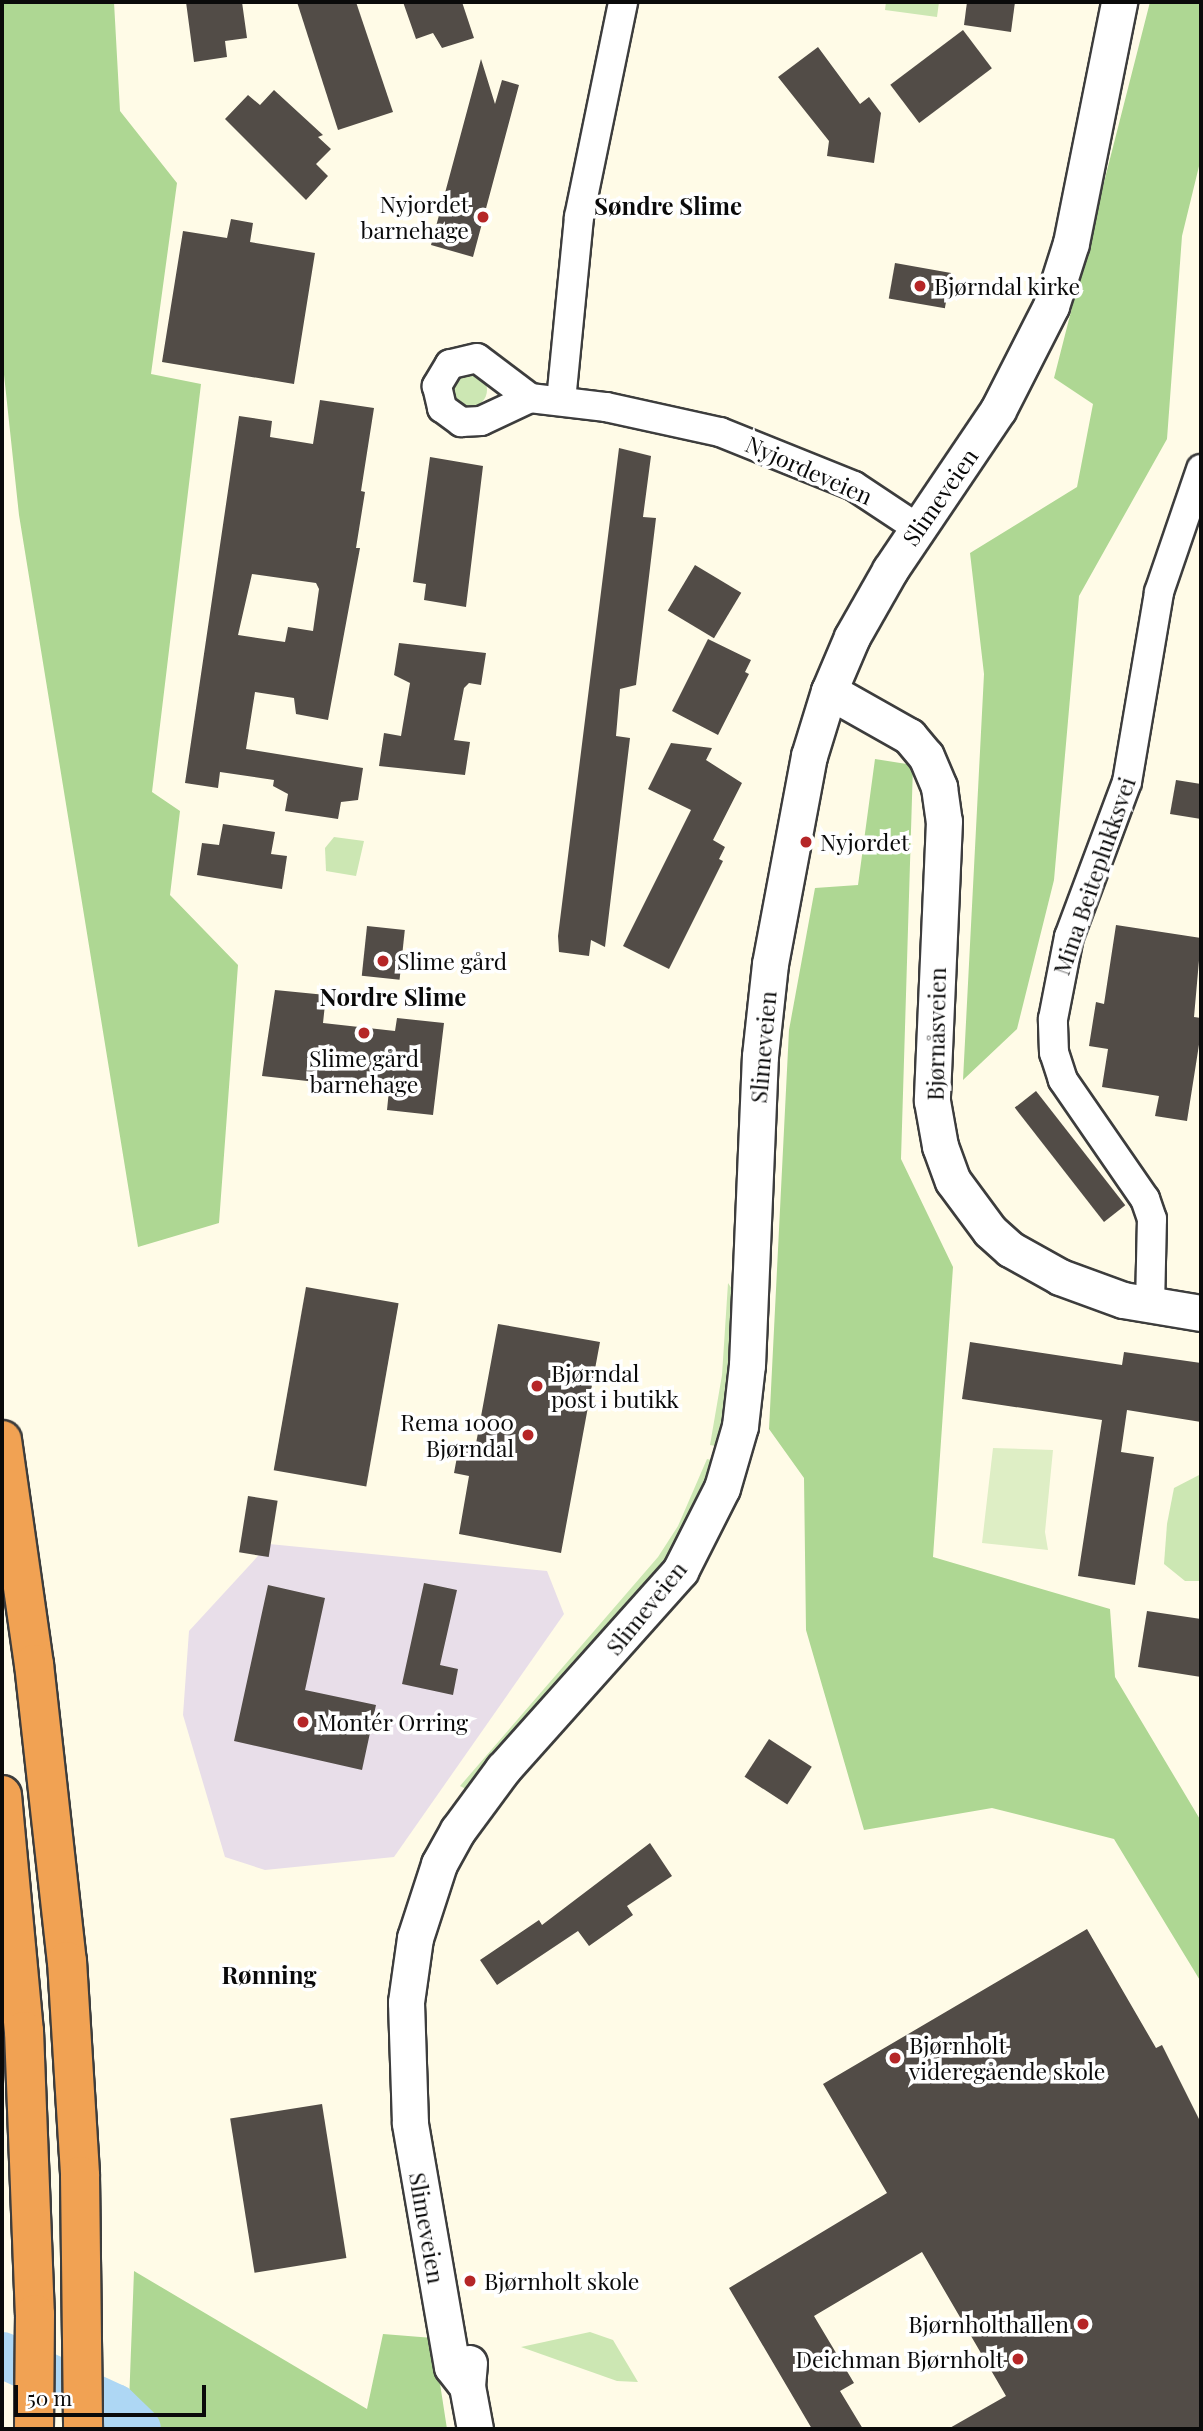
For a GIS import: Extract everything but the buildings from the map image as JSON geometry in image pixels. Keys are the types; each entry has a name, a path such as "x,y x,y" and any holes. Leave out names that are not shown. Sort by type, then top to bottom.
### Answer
{"highway":[{"path":"2,1440 34,1664 67,1961 80,2176 83,2429"},
{"path":"2,1795 18,1956 31,2178 34,2429"}],"street":[{"path":"561,401 579,217 622,2"},
{"name":"Slimeveien","path":"475,2429 467,2386 469,2364 460,2307 426,2118 410,2063 409,1972 439,1864 495,1779 680,1571 710,1516 732,1458 751,1328 760,1056 771,964 801,786 828,691 865,613 998,410 1051,306 1071,243 1119,2"},
{"name":"Nyjordeveien","path":"530,398 561,401 693,425 768,449 854,486 919,529"},
{"name":"Mina Beiteplukksvei","path":"1150,1306 1152,1219 1145,1199 1063,1080 1054,1053 1053,1019 1069,937 1127,782 1159,592 1201,469"},
{"name":"Bjørnåsveien","path":"828,691 909,736 926,756 939,787 944,830 932,1101 940,1146 953,1181 978,1217 1010,1249 1060,1277 1150,1306 1201,1313"}],"shaded area":[{"path":"269,1544 547,1571 564,1614 394,1857 265,1870 225,1857 183,1715 189,1631"}],"green space":[{"path":"2,2 114,2 120,111 177,183 151,374 201,384 152,792 180,811 170,895 238,965 219,1223 138,1247 19,515 2,356"},
{"path":"886,2 939,2 937,17 885,10"},
{"path":"1150,2 1201,2 1201,158 1182,236 1167,439 1079,596 1054,880 1017,1029 963,1080 984,674 970,553 1077,487 1093,404 1054,378"},
{"path":"470,373 482,378 487,390 482,402 470,407 458,402 453,390 458,378"},
{"path":"875,759 913,765 901,1159 953,1267 933,1557 1110,1609 1115,1677 1201,1821 1201,1982 1114,1839 992,1808 864,1830 806,1630 804,1478 769,1429 789,1030 815,888 858,885"},
{"path":"334,837 364,841 356,876 326,871 325,848"},
{"path":"728,1283 736,1295 733,1370 721,1447 710,1445 722,1375"},
{"path":"993,1448 1053,1450 1045,1532 1048,1550 982,1543"},
{"path":"707,1459 716,1461 672,1555 468,1790 460,1786 658,1557 678,1526"},
{"path":"1201,1474 1201,1581 1185,1581 1164,1564 1167,1524 1174,1488"},
{"path":"134,2271 367,2409 383,2334 433,2338 447,2429 128,2429"},
{"path":"590,2332 613,2340 638,2382 617,2381 521,2347"}],"waterway":[{"path":"2,2355 115,2407 138,2429"}],"place":[{"name":"Nyjordet barnehage","path":"483,217"},
{"name":"Bjørndal kirke","path":"920,286"},
{"name":"Nyjordet","path":"806,842"},
{"name":"Slime gård","path":"383,961"},
{"name":"Slime gård barnehage","path":"364,1033"},
{"name":"Bjørndal post i butikk","path":"537,1386"},
{"name":"Rema 1000 Bjørndal","path":"528,1435"},
{"name":"Montér Orring","path":"303,1722"},
{"name":"Bjørnholt videregående skole","path":"895,2058"},
{"name":"Bjørnholt skole","path":"470,2281"},
{"name":"Bjørnholthallen","path":"1083,2324"},
{"name":"Deichman Bjørnholt","path":"1018,2359"}],"district":[{"name":"Søndre Slime","path":"668,206"},
{"name":"Nordre Slime","path":"393,997"},
{"name":"Rønning","path":"269,1975"}]}
